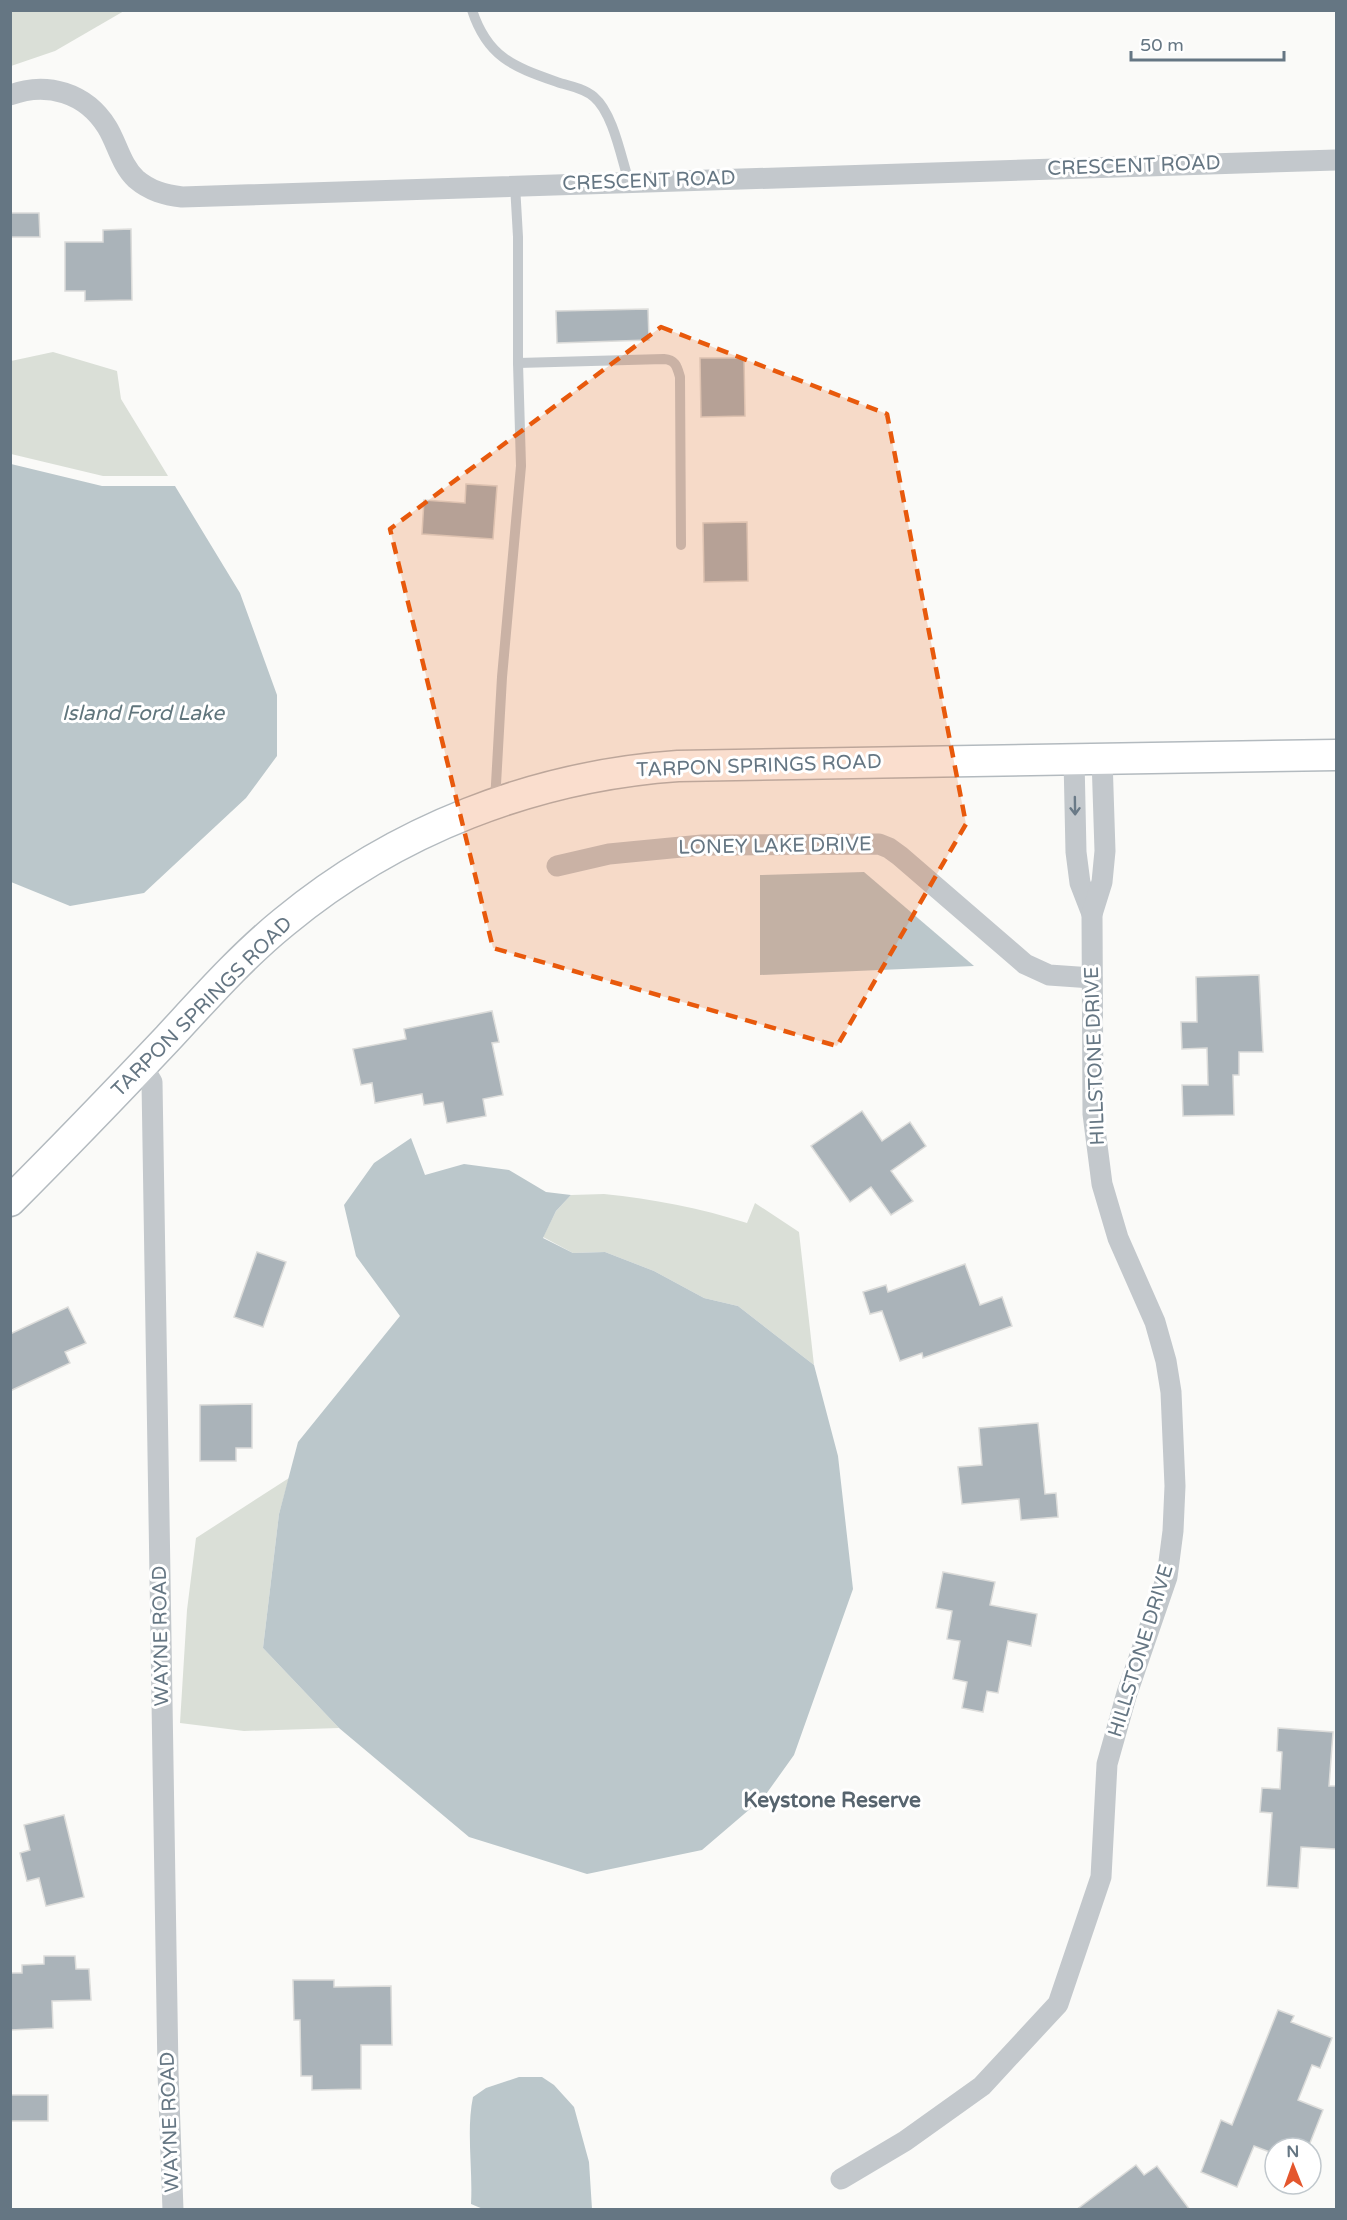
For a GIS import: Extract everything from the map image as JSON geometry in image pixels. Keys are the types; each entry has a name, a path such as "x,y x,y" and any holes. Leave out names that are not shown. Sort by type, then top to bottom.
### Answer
{"main road":[{"name":"TARPON SPRINGS ROAD","path":"10,1201 249,954 282,923 325,890 372,860 449,821 495,802 542,788 636,769 718,764 1336,755"}],"street":[{"name":"CRESCENT ROAD","path":"10,94 37,88 74,95 87,104 103,121 135,177 147,187 165,195 201,197 1336,160"},
{"name":"HILLSTONE DRIVE","path":"842,2179 905,2141 982,2086 1058,2004 1101,1876 1107,1764 1127,1694 1167,1577 1173,1531 1175,1486 1171,1392 1166,1361 1155,1322 1118,1238 1102,1184 1093,1114 1092,914 1102,882 1105,851 1088,759"},
{"name":"HILLSTONE DRIVE","path":"1088,759 1076,852 1080,883 1092,914"},
{"name":"LONEY LAKE DRIVE","path":"557,866 609,854 669,847 879,844 900,856 1025,964 1048,975 1092,978"},
{"path":"1076,852 1105,851"},
{"name":"WAYNE ROAD","path":"142,1065 152,1082 168,2072 173,2210"}],"lane":[{"path":"472,10 477,27 487,44 505,60 532,73 594,96 606,112 629,182"},
{"path":"495,802 502,677 521,466 518,237 515,185"},
{"path":"518,363 664,359 676,364 680,377 681,545"}],"highlighted area":[{"path":"661,327 887,414 966,824 837,1046 493,948 390,529"}],"shaded area":[{"path":"10,11 124,11 55,51 11,66"},
{"path":"53,352 117,371 121,399 168,476 103,476 11,454 11,361"},
{"path":"604,1194 676,1205 747,1223 755,1203 799,1232 814,1365 738,1306 704,1298 654,1271 605,1252 573,1253 543,1237 556,1211 571,1195"},
{"path":"289,1478 279,1514 263,1648 339,1728 244,1731 180,1723 187,1610 196,1538"}],"water":[{"name":"Island Ford Lake","path":"11,464 102,486 175,486 240,593 277,695 277,756 246,798 144,893 70,906 11,882"},
{"path":"864,872 974,966 760,975 760,875"},
{"path":"411,1138 425,1175 464,1164 509,1170 546,1192 571,1195 556,1211 543,1238 573,1253 605,1252 654,1271 704,1298 738,1306 814,1365 838,1456 853,1589 794,1755 764,1797 702,1850 587,1874 469,1837 339,1728 263,1648 279,1514 298,1442 400,1316 356,1256 344,1205 374,1163"},
{"path":"519,2077 542,2077 554,2085 574,2107 589,2162 592,2209 483,2209 471,2204 470,2123 473,2097 486,2088"}],"building":[{"path":"10,213 39,213 40,237 10,237"},
{"path":"131,229 132,300 85,301 85,291 65,291 65,242 103,242 103,230"},
{"path":"648,309 649,340 557,343 556,311"},
{"path":"700,358 744,358 745,416 701,417"},
{"path":"466,484 497,486 493,539 422,534 424,500 465,503"},
{"path":"747,522 748,581 704,582 703,523"},
{"path":"1259,975 1263,1052 1239,1052 1239,1075 1233,1075 1234,1115 1183,1116 1182,1085 1208,1085 1207,1048 1182,1049 1181,1022 1197,1022 1196,977"},
{"path":"492,1011 499,1042 492,1043 503,1095 483,1099 486,1116 447,1123 443,1102 424,1105 422,1094 375,1103 372,1083 361,1085 353,1049 406,1039 404,1029"},
{"path":"862,1111 882,1141 910,1122 926,1146 891,1171 913,1201 891,1215 871,1187 850,1202 811,1146"},
{"path":"257,1252 286,1262 263,1327 234,1317"},
{"path":"965,1264 980,1305 1002,1297 1012,1326 923,1358 922,1353 900,1361 882,1311 870,1314 863,1292 886,1285 888,1292"},
{"path":"68,1307 86,1343 65,1352 70,1363 10,1391 10,1334"},
{"path":"252,1404 252,1448 236,1448 236,1461 200,1461 200,1405"},
{"path":"1038,1423 1045,1494 1056,1493 1058,1517 1021,1520 1019,1499 962,1504 958,1467 982,1465 979,1428"},
{"path":"943,1572 995,1582 990,1605 1037,1614 1031,1646 1008,1641 998,1693 987,1691 983,1712 962,1708 967,1682 953,1679 960,1641 947,1639 952,1611 936,1608"},
{"path":"1278,1728 1333,1732 1329,1786 1336,1786 1336,1849 1301,1847 1298,1888 1267,1886 1272,1813 1260,1812 1262,1788 1280,1789 1282,1752 1277,1751"},
{"path":"64,1815 84,1897 46,1906 39,1878 27,1881 20,1853 30,1850 24,1825"},
{"path":"44,1956 75,1956 76,1969 89,1969 91,2000 52,2001 53,2028 10,2030 10,1973 22,1973 22,1965 44,1964"},
{"path":"293,1980 334,1980 334,1987 391,1986 392,2045 361,2045 361,2089 312,2090 312,2076 301,2076 300,2020 294,2020"},
{"path":"1278,2010 1294,2016 1291,2022 1332,2038 1320,2068 1312,2065 1298,2100 1323,2110 1313,2136 1263,2136 1263,2149 1254,2146 1237,2187 1201,2172 1221,2120 1232,2125"},
{"path":"10,2095 48,2095 48,2121 10,2121"},
{"path":"1136,2165 1144,2175 1157,2166 1190,2210 1076,2210"}],"district":[{"name":"Keystone Reserve","path":"832,1800"}]}
